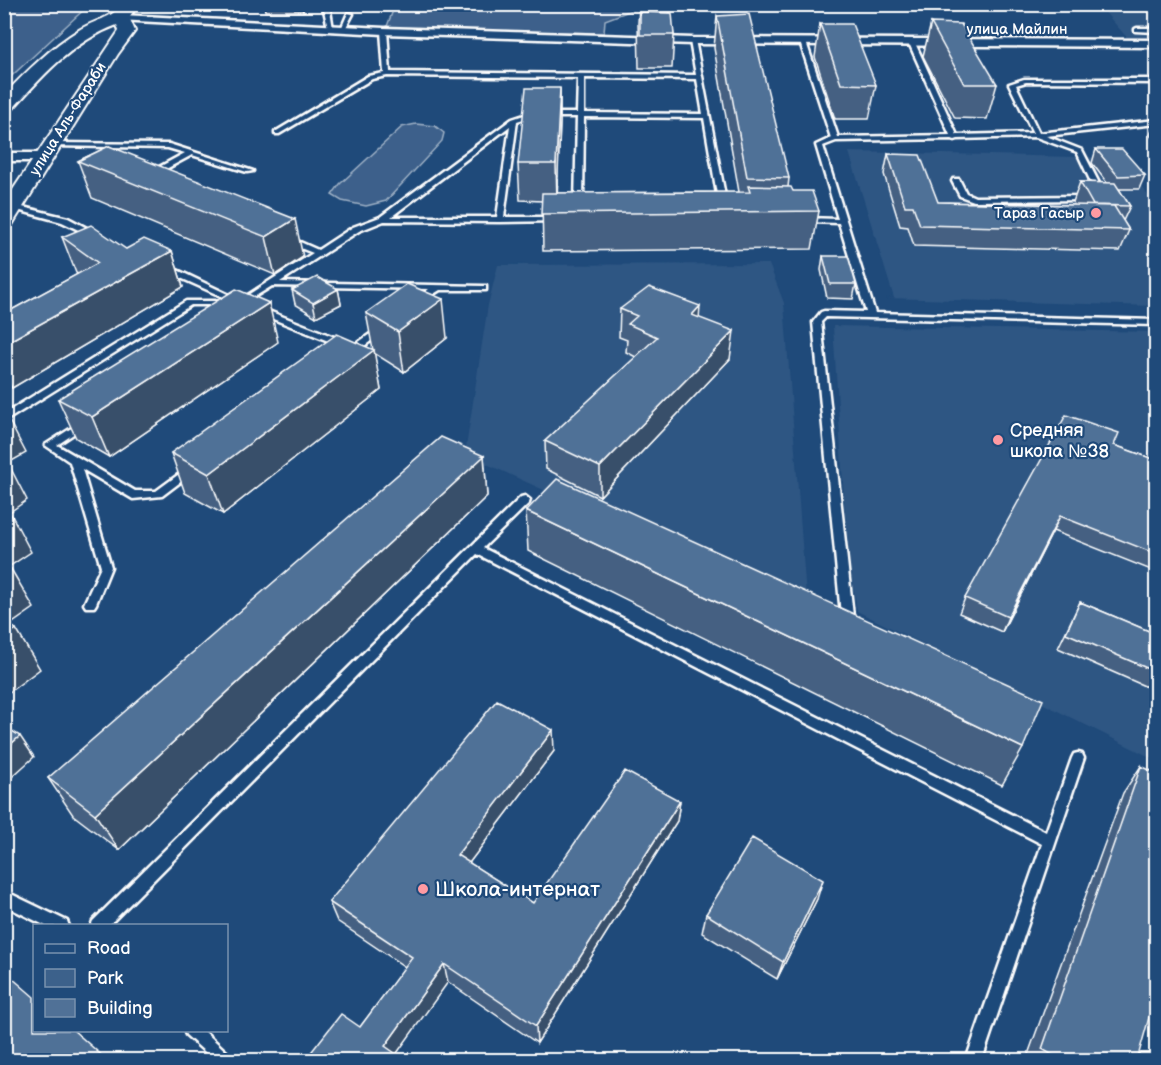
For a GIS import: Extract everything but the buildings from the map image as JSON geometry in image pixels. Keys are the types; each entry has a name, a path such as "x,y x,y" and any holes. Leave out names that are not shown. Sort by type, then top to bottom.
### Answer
{"main road":[{"name":"улица Аль-Фараби","path":"4,106 63,50 87,31 127,11 127,31 111,51 9,213"},
{"path":"63,50 111,51"}],"street":[{"name":"улица Майлин","path":"127,11 384,31 693,41 1156,44"},
{"path":"4,157 48,151"}],"lane":[{"path":"323,4 337,28 350,14"},
{"path":"1137,30 1156,30"},
{"path":"384,31 387,74"},
{"path":"693,41 724,218"},
{"path":"803,42 836,140"},
{"path":"912,43 955,138"},
{"path":"277,133 370,77 387,74 699,77"},
{"path":"579,219 581,76"},
{"path":"956,181 963,194 974,199 1096,198 1100,194 1080,152 1037,135 1012,84 1026,80 1156,81"},
{"path":"4,419 189,303 241,308 270,284 356,229 383,219 514,120 530,115 706,116"},
{"path":"500,220 514,120"},
{"path":"871,314 819,144 836,140 1037,135 1156,122"},
{"path":"48,151 169,146 249,171"},
{"path":"150,185 153,173 191,153"},
{"path":"9,213 65,220 106,240"},
{"path":"383,219 567,219"},
{"path":"795,220 842,221"},
{"path":"276,236 319,253"},
{"path":"158,264 241,308 355,348"},
{"path":"270,284 483,288"},
{"path":"411,308 438,287"},
{"path":"849,638 817,322 824,314 1156,322"},
{"path":"337,362 392,321"},
{"path":"88,420 50,445 133,495 158,494 196,467"},
{"path":"75,461 106,567 90,604"},
{"path":"100,924 525,500"},
{"path":"476,549 1050,841"},
{"path":"974,1060 1078,758"},
{"path":"4,902 11,901 58,924"},
{"path":"193,1032 225,1060"}],"shaded area":[{"path":"1103,10 1156,10 1156,41 1130,41"},
{"path":"849,152 1122,158 1156,207 1156,306 886,298 894,298"},
{"path":"769,264 784,303 807,610 465,454 488,305 498,265"},
{"name":"Средняя школа №38","path":"833,326 1156,332 1156,760 857,611 847,547"}],"green space":[{"path":"5,4 89,4 89,5 5,82"},
{"path":"395,5 645,5 605,20 604,33 386,29"},
{"path":"416,124 435,126 444,133 442,141 386,201 366,206 342,201 332,195 340,184 402,127"}],"place":[{"name":"Тараз Гасыр","path":"1096,213"},
{"name":"Средняя школа №38","path":"998,440"},
{"name":"Школа-интернат","path":"423,889"}]}
